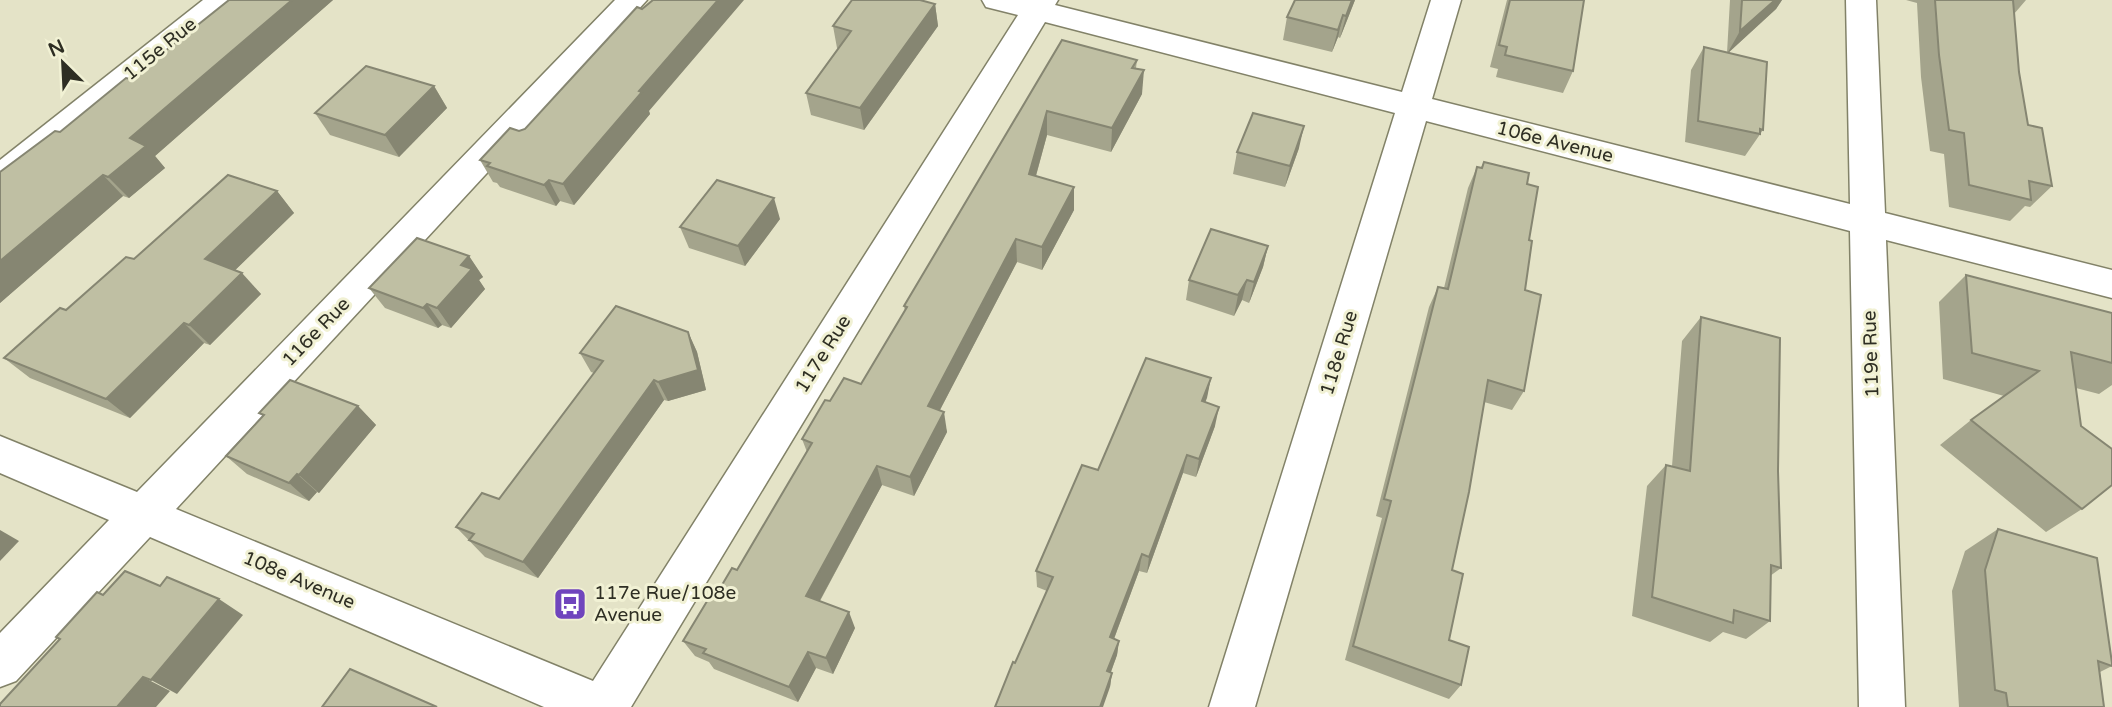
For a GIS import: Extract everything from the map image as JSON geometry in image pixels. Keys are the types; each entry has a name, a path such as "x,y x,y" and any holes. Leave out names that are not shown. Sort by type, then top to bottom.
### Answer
{"street":[{"name":"115e Rue","path":"0,178 222,0"},
{"name":"116e Rue","path":"0,665 632,0"},
{"name":"106e Avenue","path":"997,0 1040,5 1414,106 2112,284"},
{"name":"118e Rue","path":"1232,707 1446,0"},
{"name":"119e Rue","path":"1861,0 1882,707"},
{"name":"117e Rue","path":"601,707 1040,5"},
{"name":"108e Avenue","path":"0,454 601,707"}],"building":[{"path":"229,0 292,0 130,138 146,146 108,177 103,175 0,261 0,172 55,131 60,132"},
{"path":"653,0 718,0 563,184 549,180 544,185 487,166 490,163 480,160 510,128 519,131 525,129 637,7 642,9"},
{"path":"852,0 920,0 935,4 860,108 806,93 851,31 833,26"},
{"path":"1295,0 1352,0 1338,30 1287,17"},
{"path":"1510,0 1584,0 1573,71 1505,55 1507,47 1499,45"},
{"path":"1742,0 1775,0 1740,31"},
{"path":"1935,0 2013,0 2019,72 2028,125 2042,128 2052,186 2029,181 2031,200 1969,185 1964,133 1949,130"},
{"path":"1062,40 1137,60 1132,68 1144,70 1112,128 1047,111 1029,174 1074,187 1042,247 1016,239 928,406 944,412 910,477 877,466 806,596 849,612 826,658 808,652 789,687 703,653 706,649 683,641 715,588 719,590 732,568 737,570 812,443 802,439 825,400 830,401 844,378 861,384 907,307 904,306"},
{"path":"1704,47 1767,62 1763,130 1760,129 1760,134 1698,121"},
{"path":"366,66 434,86 385,135 315,113"},
{"path":"1253,113 1304,126 1290,166 1237,152"},
{"path":"1484,162 1529,173 1527,184 1538,187 1529,240 1532,241 1525,290 1541,295 1524,391 1488,380 1469,492 1452,570 1463,574 1449,640 1469,647 1461,685 1353,646 1391,501 1384,499 1438,287 1448,289 1477,167 1482,168"},
{"path":"228,175 277,191 205,259 242,273 189,325 184,323 106,399 4,358 60,308 66,310 126,257 134,259"},
{"path":"717,180 774,198 738,246 680,227"},
{"path":"1211,229 1268,246 1254,282 1247,280 1238,295 1189,280"},
{"path":"417,238 469,256 461,265 472,269 437,308 427,304 423,308 369,288"},
{"path":"1966,275 2112,313 2112,363 2071,352 2081,426 2112,449 2112,485 2082,509 1971,420 2039,371 1972,353"},
{"path":"616,306 688,332 698,370 658,382 654,380 523,562 469,540 474,534 456,527 482,493 499,499 603,361 580,353"},
{"path":"1701,317 1780,338 1778,471 1781,568 1771,565 1770,621 1734,610 1733,623 1652,597 1666,465 1690,471"},
{"path":"1146,358 1211,378 1202,401 1219,407 1199,459 1187,455 1149,557 1142,554 1110,637 1119,641 1107,671 1112,673 1100,707 995,707 1053,577 1036,571 1082,465 1098,470"},
{"path":"290,380 358,406 299,475 289,483 226,456 264,415 259,413"},
{"path":"1998,529 2097,558 2112,663 2112,666 2098,661 2104,707 2008,707 2006,693 1995,690 1985,570"},
{"path":"125,571 160,586 167,577 219,599 151,680 143,677 117,707 0,707 60,639 56,637 97,592 103,595"},
{"path":"350,669 437,707 322,707"}],"place":[{"name":"117e Rue/108e Avenue","path":"570,604"}]}
